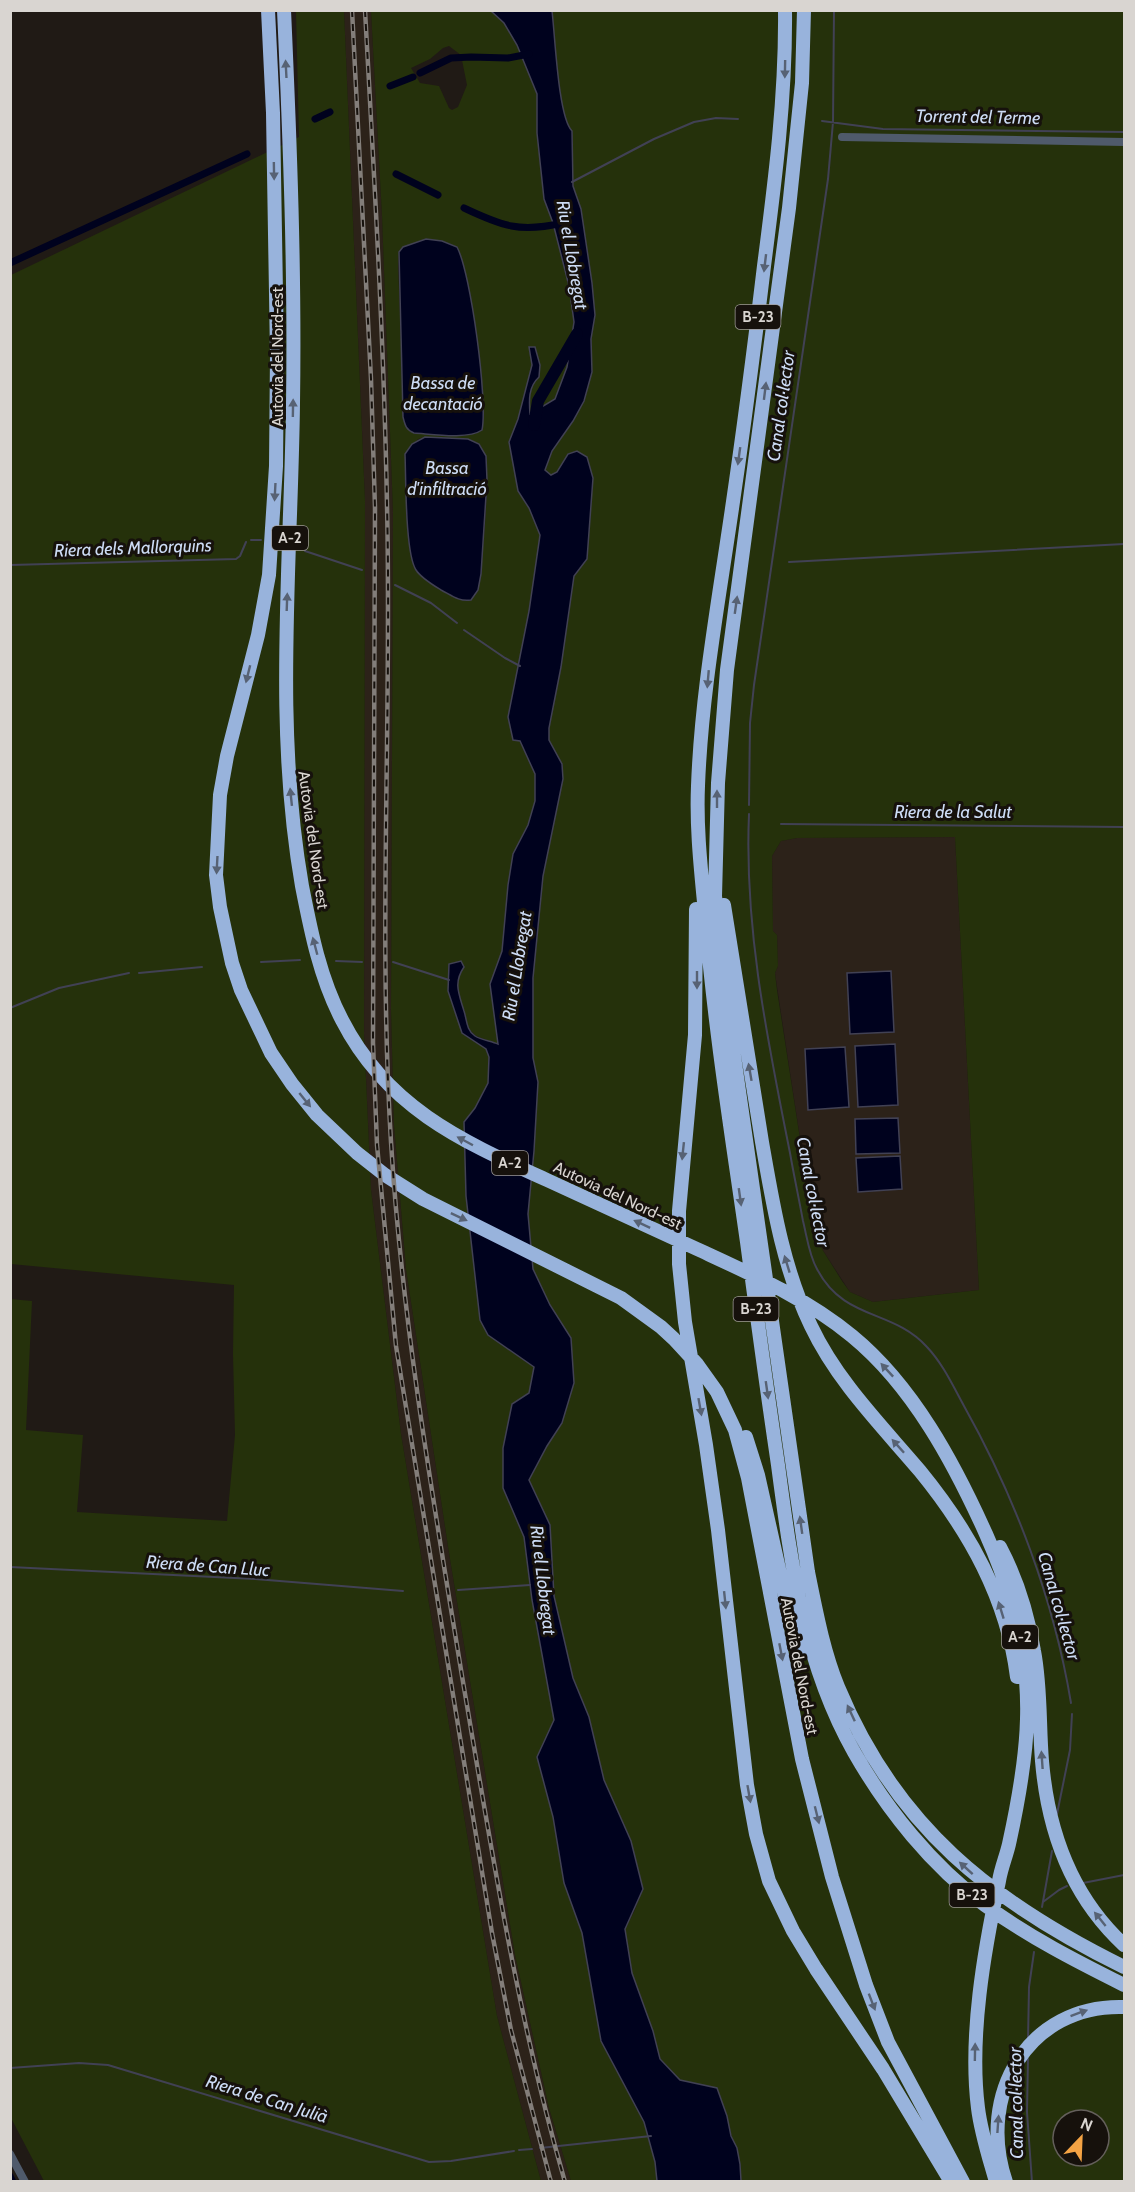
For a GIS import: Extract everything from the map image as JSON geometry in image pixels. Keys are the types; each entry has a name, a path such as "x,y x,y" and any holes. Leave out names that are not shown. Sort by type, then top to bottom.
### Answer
{"highway":[{"path":"261,10 269,51"},
{"name":"Autovia del Nord-est","path":"268,10 273,113 277,354 276,466 273,532 262,617 227,756 220,795 216,875 232,963 241,990 271,1053 317,1115 357,1154 416,1195 648,1312 676,1337 719,1390 735,1430 748,1478 802,1759 832,1877 866,1985 888,2042 963,2181"},
{"name":"Autovia del Nord-est","path":"284,10 294,293 292,485 286,626 288,763 297,855 317,955 333,1002 352,1038 378,1072 410,1105 446,1131 501,1159 744,1270 798,1299 854,1337 886,1369 924,1416 987,1537 1008,1593 1024,1656 1027,1702 1026,1746 1008,1852 1000,1875 982,1974 977,2031 975,2076 982,2132 996,2181"},
{"name":"B-23","path":"785,10 785,78 774,185 747,404 709,665 698,784 698,838 721,1066 782,1496 809,1644 827,1699 855,1754 886,1802 926,1851 972,1894 1024,1932 1125,1985"},
{"name":"B-23","path":"804,10 802,83 789,208 727,670 718,783 715,896 734,1056 808,1572 820,1632 838,1686 862,1738 892,1786 917,1818 952,1855 994,1891 1058,1933 1125,1967"},
{"path":"698,838 694,873 697,948 695,1035 679,1210 679,1264 685,1322 718,1530 743,1750 756,1834 769,1881 793,1931 816,1970 883,2069 951,2181"},
{"name":"A-2","path":"717,857 748,1065 771,1194 784,1253 795,1288 811,1327 839,1372 947,1505 968,1536 986,1569 1000,1605 1016,1663 1021,1705 1019,1750 1001,1848 1000,1875"},
{"path":"719,1390 741,1425 758,1474 786,1600 806,1661 836,1736 892,1821 926,1851"},
{"path":"924,1416 950,1451 982,1511 1002,1551 1023,1607 1035,1653 1043,1770 1050,1818 1061,1852 1076,1885 1104,1926 1125,1945"},
{"path":"1006,2181 998,2153 997,2124 1002,2094 1015,2064 1024,2051 1059,2022 1084,2011 1125,2007"}],"street":[{"path":"842,136 1125,142"},
{"path":"10,2154 25,2181"}],"shaded area":[{"path":"344,11 371,11 382,216 393,512 391,1010 394,1125 406,1269 449,1553 515,1955 549,2108 571,2181 541,2181 497,2016 401,1434 371,1190 364,1034 365,501"},
{"path":"955,837 979,1290 873,1302 850,1292 822,1249 807,1184 775,973 778,966 777,935 773,931 772,856 781,841 797,838"}],"green space":[{"path":"296,11 344,11 365,501 364,1034 371,1190 401,1434 497,2016 541,2181 44,2181 10,2116 10,1299 32,1301 26,1430 83,1435 77,1512 227,1521 235,1435 234,1285 11,1264 11,275 299,137"},
{"path":"371,11 491,11 504,23 517,45 537,94 537,133 544,199 553,223 569,286 574,322 567,367 555,399 530,414 531,389 539,377 529,347 532,365 518,419 509,442 518,491 529,508 540,535 529,611 508,717 535,774 535,801 528,825 513,854 502,951 494,973 498,1044 476,1036 467,1027 465,1012 457,994 458,976 449,964 462,1033 486,1049 489,1057 488,1083 475,1108 464,1122 466,1196 480,1320 488,1335 534,1367 503,1488 524,1537 532,1600 554,1720 537,1757 553,1817 564,1883 582,1933 601,2041 644,2122 655,2162 657,2181 571,2181 549,2108 515,1955 449,1553 406,1269 394,1125 391,1010 393,512 382,216","holes":["449,46 461,55 467,85 458,107 452,110 439,86 420,83 411,68","426,239 451,244 474,322 484,405 463,435 414,433 401,339 398,266 399,252 403,247","425,437 462,439 480,445 484,454 487,486 481,574 433,585 414,567 409,537 405,454 418,439"]},
{"path":"552,11 1124,11 1124,2181 741,2181 727,2116 680,2080 659,2059 653,2031 632,1973 625,1929 643,1889 631,1841 604,1780 589,1717 573,1678 554,1596 550,1525 529,1480 562,1423 571,1338 550,1305 533,1269 528,1214 538,1082 533,1058 533,979 543,876 563,779 562,764 549,740 549,728 561,667 574,576 587,559 568,454 557,472 551,475 545,471 552,451 584,401 592,372 591,339 595,315 581,209 573,186 572,131 563,110","holes":["955,837 979,1290 873,1302 850,1292 822,1249 807,1184 775,973 778,966 777,935 773,931 772,856 781,841 797,838"]}],"water":[{"path":"491,11 552,11 560,93 567,123 572,131 573,186 581,209 595,315 591,339 592,372 584,401 552,451 545,470 551,475 557,472 568,454 577,451 587,457 593,478 587,559 574,576 561,667 549,728 549,740 562,764 563,779 543,876 533,978 533,1058 538,1082 528,1214 533,1269 550,1305 571,1338 574,1383 562,1423 529,1480 550,1525 554,1596 573,1678 589,1717 604,1780 631,1841 643,1889 625,1929 632,1973 653,2031 660,2059 680,2080 717,2088 731,2136 737,2148 741,2181 657,2181 655,2162 644,2122 601,2041 582,1933 564,1883 553,1817 537,1757 554,1720 532,1600 524,1537 503,1488 503,1448 512,1404 529,1393 534,1367 488,1335 480,1320 466,1196 464,1122 475,1108 488,1083 489,1057 486,1049 462,1033 448,991 449,964 461,961 464,967 459,978 458,989 470,1031 477,1037 498,1044 490,984 502,951 513,854 528,825 535,801 535,774 520,741 513,740 508,717 529,611 540,535 529,508 518,491 509,442 518,419 532,365 529,347 535,347 540,365 539,377 530,394 530,414 555,399 567,367 574,322 569,286 553,223 544,199 537,133 537,94 517,45 504,23"},
{"name":"Bassa de decantació","path":"426,239 442,241 457,247 468,283 477,338 483,415 482,430 468,435 414,433 405,425 403,417 399,252 403,247"},
{"name":"Bassa d'infiltració","path":"425,437 468,439 479,444 486,456 487,480 481,574 478,590 471,600 455,598 431,584 418,573 412,561 408,532 405,454 412,444"},
{"path":"891,971 894,1032 850,1034 847,973"},
{"path":"895,1044 898,1105 858,1107 855,1046"},
{"path":"845,1047 849,1107 808,1110 805,1049"},
{"path":"898,1118 900,1153 856,1154 855,1119"},
{"path":"900,1156 902,1189 858,1192 856,1158"}],"waterway":[{"name":"Canal col·lector","path":"749,805 750,723 754,685 828,179 833,122 834,10"},
{"path":"420,73 451,58 508,58 529,54"},
{"path":"390,86 413,77"},
{"path":"315,119 330,112"},
{"path":"572,182 654,139 694,122 716,118 738,119"},
{"name":"Torrent del Terme","path":"822,121 883,129 1124,132"},
{"path":"10,263 247,154"},
{"path":"396,174 438,195"},
{"path":"464,208 511,226 534,227 562,223"},
{"name":"Riu el Llobregat","path":"534,425 538,401 577,334"},
{"name":"Riera dels Mallorquins","path":"251,540 261,540"},
{"name":"Riera dels Mallorquins","path":"10,565 236,559 240,556 246,542"},
{"path":"789,562 1124,544"},
{"name":"Riera dels Mallorquins","path":"305,551 362,570"},
{"name":"Riera dels Mallorquins","path":"395,585 431,603 457,623"},
{"name":"Riera dels Mallorquins","path":"464,630 520,666"},
{"name":"Canal col·lector","path":"749,814 750,900 759,985 812,1258 828,1286 841,1298 914,1335 933,1354 947,1375 1000,1476 1030,1550 1054,1626 1071,1703"},
{"name":"Riera de la Salut","path":"781,824 1124,827"},
{"path":"261,962 300,960"},
{"path":"336,961 362,962"},
{"path":"393,962 449,980"},
{"path":"139,973 202,967"},
{"path":"10,1008 59,988 129,973"},
{"name":"Riera de Can Lluc","path":"10,1567 255,1579 403,1591"},
{"path":"458,1590 530,1585"},
{"name":"Canal col·lector","path":"1057,1814 1070,1750 1072,1714"},
{"name":"Canal col·lector","path":"1042,1907 1052,1851"},
{"path":"1083,1883 1124,1875"},
{"path":"1043,1902 1067,1886"},
{"name":"Canal col·lector","path":"1028,2041 1029,1987 1034,1952"},
{"name":"Canal col·lector","path":"1028,2059 1027,2112 1032,2182"},
{"name":"Riera de Can Julià","path":"10,2068 79,2063 108,2065 429,2162 451,2161 514,2151"},
{"name":"Riera de Can Julià","path":"540,2148 651,2136"},
{"name":"Riera de Can Julià","path":"519,2150 532,2149"},
{"path":"10,2176 13,2182"}],"railway":[{"path":"352,10 371,379 375,508 373,1043 377,1145 396,1346 492,1933 511,2030 551,2182"},
{"path":"365,10 386,443 387,1062 396,1209 411,1343 440,1543 506,1930 533,2057 565,2182"}]}
